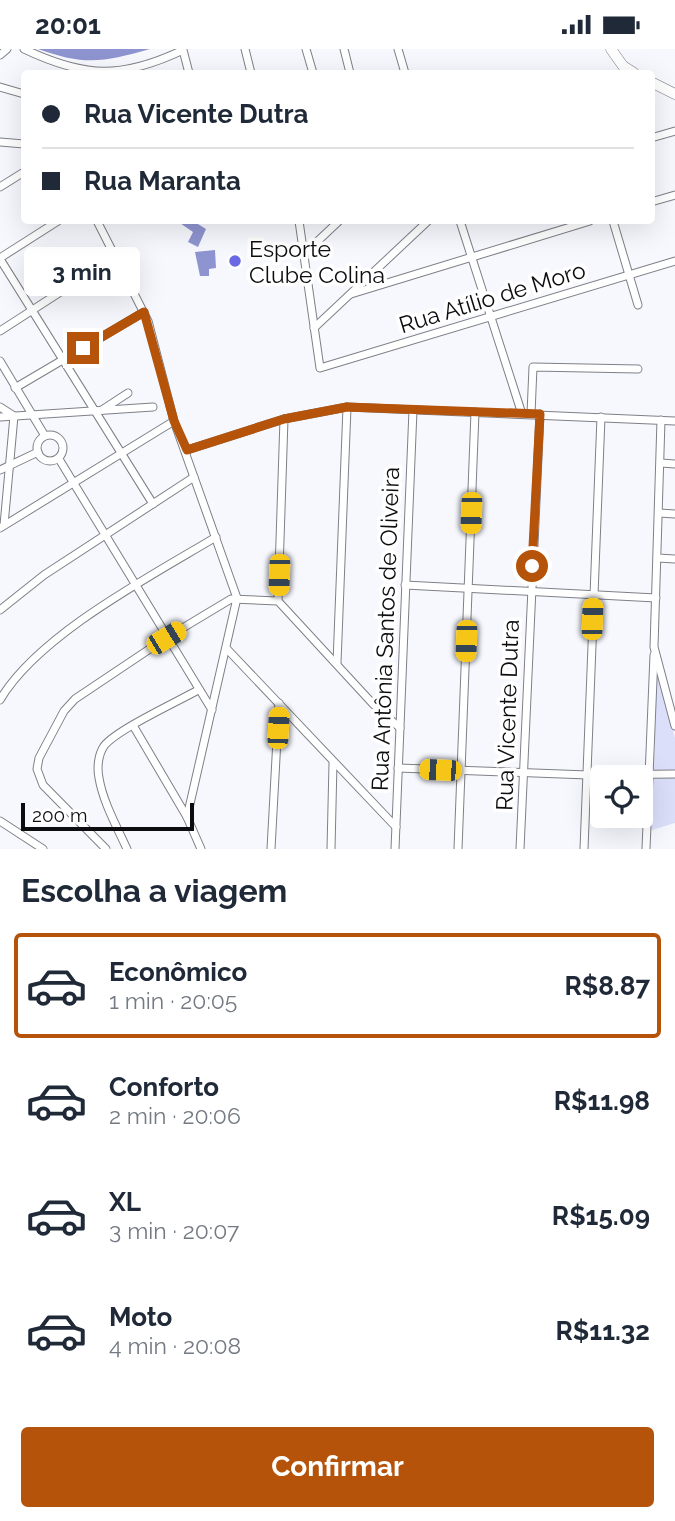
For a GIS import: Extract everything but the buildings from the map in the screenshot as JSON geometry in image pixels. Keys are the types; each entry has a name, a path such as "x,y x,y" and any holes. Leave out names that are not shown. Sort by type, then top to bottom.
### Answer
{"main road":[{"path":"611,49 623,66 629,70"},
{"path":"655,84 675,94"}],"street":[{"path":"0,55 7,49"},
{"path":"24,49 55,64 79,70"},
{"path":"245,49 250,70"},
{"path":"306,49 312,70"},
{"path":"344,49 350,70"},
{"path":"398,49 404,70"},
{"path":"108,70 139,67 183,50 188,70"},
{"path":"0,87 21,93"},
{"path":"655,137 675,131"},
{"path":"0,142 21,144"},
{"path":"0,187 21,174"},
{"path":"655,201 675,195"},
{"path":"53,224 0,259 63,360 99,410 153,504"},
{"path":"99,224 144,312 174,421 187,450 237,598 187,817"},
{"path":"299,224 314,328"},
{"path":"304,254 336,224"},
{"path":"314,328 425,224"},
{"path":"461,224 522,414"},
{"path":"351,294 470,255 579,224"},
{"path":"614,224 638,305"},
{"path":"0,331 116,256"},
{"name":"Rua Atílio de Moro","path":"314,328 320,368 675,261"},
{"path":"15,388 144,312"},
{"path":"0,361 45,436"},
{"name":"Rua Vicente Dutra","path":"520,849 531,591 535,414 533,367 638,369"},
{"path":"99,410 128,393"},
{"path":"0,407 14,416"},
{"path":"0,417 153,407"},
{"path":"187,450 284,419 347,407 675,421"},
{"path":"337,663 347,407"},
{"name":"Rua Antônia Santos de Oliveira","path":"394,849 413,410"},
{"path":"458,849 475,412"},
{"path":"2,527 14,416"},
{"path":"584,849 601,418"},
{"path":"278,601 284,419"},
{"path":"649,765 659,558 661,420"},
{"path":"2,527 174,421"},
{"path":"45,436 57,437 63,443 64,451 59,459 47,461 38,452 37,445 45,436"},
{"path":"0,470 38,452"},
{"path":"59,459 212,710"},
{"path":"661,463 675,464"},
{"path":"0,610 44,575 194,477"},
{"path":"659,513 675,514"},
{"path":"0,700 11,680 47,646 135,585 216,537"},
{"path":"659,558 675,559"},
{"path":"405,585 656,598"},
{"path":"106,849 43,785 37,764 51,732 69,705 166,638 237,598 278,601 373,704 400,728"},
{"path":"654,647 675,726"},
{"path":"227,649 396,827"},
{"path":"127,849 102,789 98,764 105,746 198,690"},
{"path":"271,849 279,703"},
{"path":"134,727 187,817 201,849"},
{"path":"331,849 334,763"},
{"path":"398,768 590,775"},
{"path":"653,776 675,774"},
{"path":"0,821 43,849"},
{"path":"646,849 647,828"}],"shaded area":[{"path":"656,667 675,738 675,770 654,772"},
{"path":"675,777 675,823 649,831 649,828 653,828 653,779"}],"water":[{"path":"38,49 150,49 120,57 82,60"},
{"path":"181,224 198,224 206,229 198,247 188,242 193,232"},
{"path":"215,250 216,268 209,269 209,276 200,276 195,252"}],"place":[{"name":"Esporte Clube Colina","path":"235,261"}],"route":[{"path":"83,348 144,312 149,321 174,421 187,450 284,419 347,407 540,414 532,566"}]}
